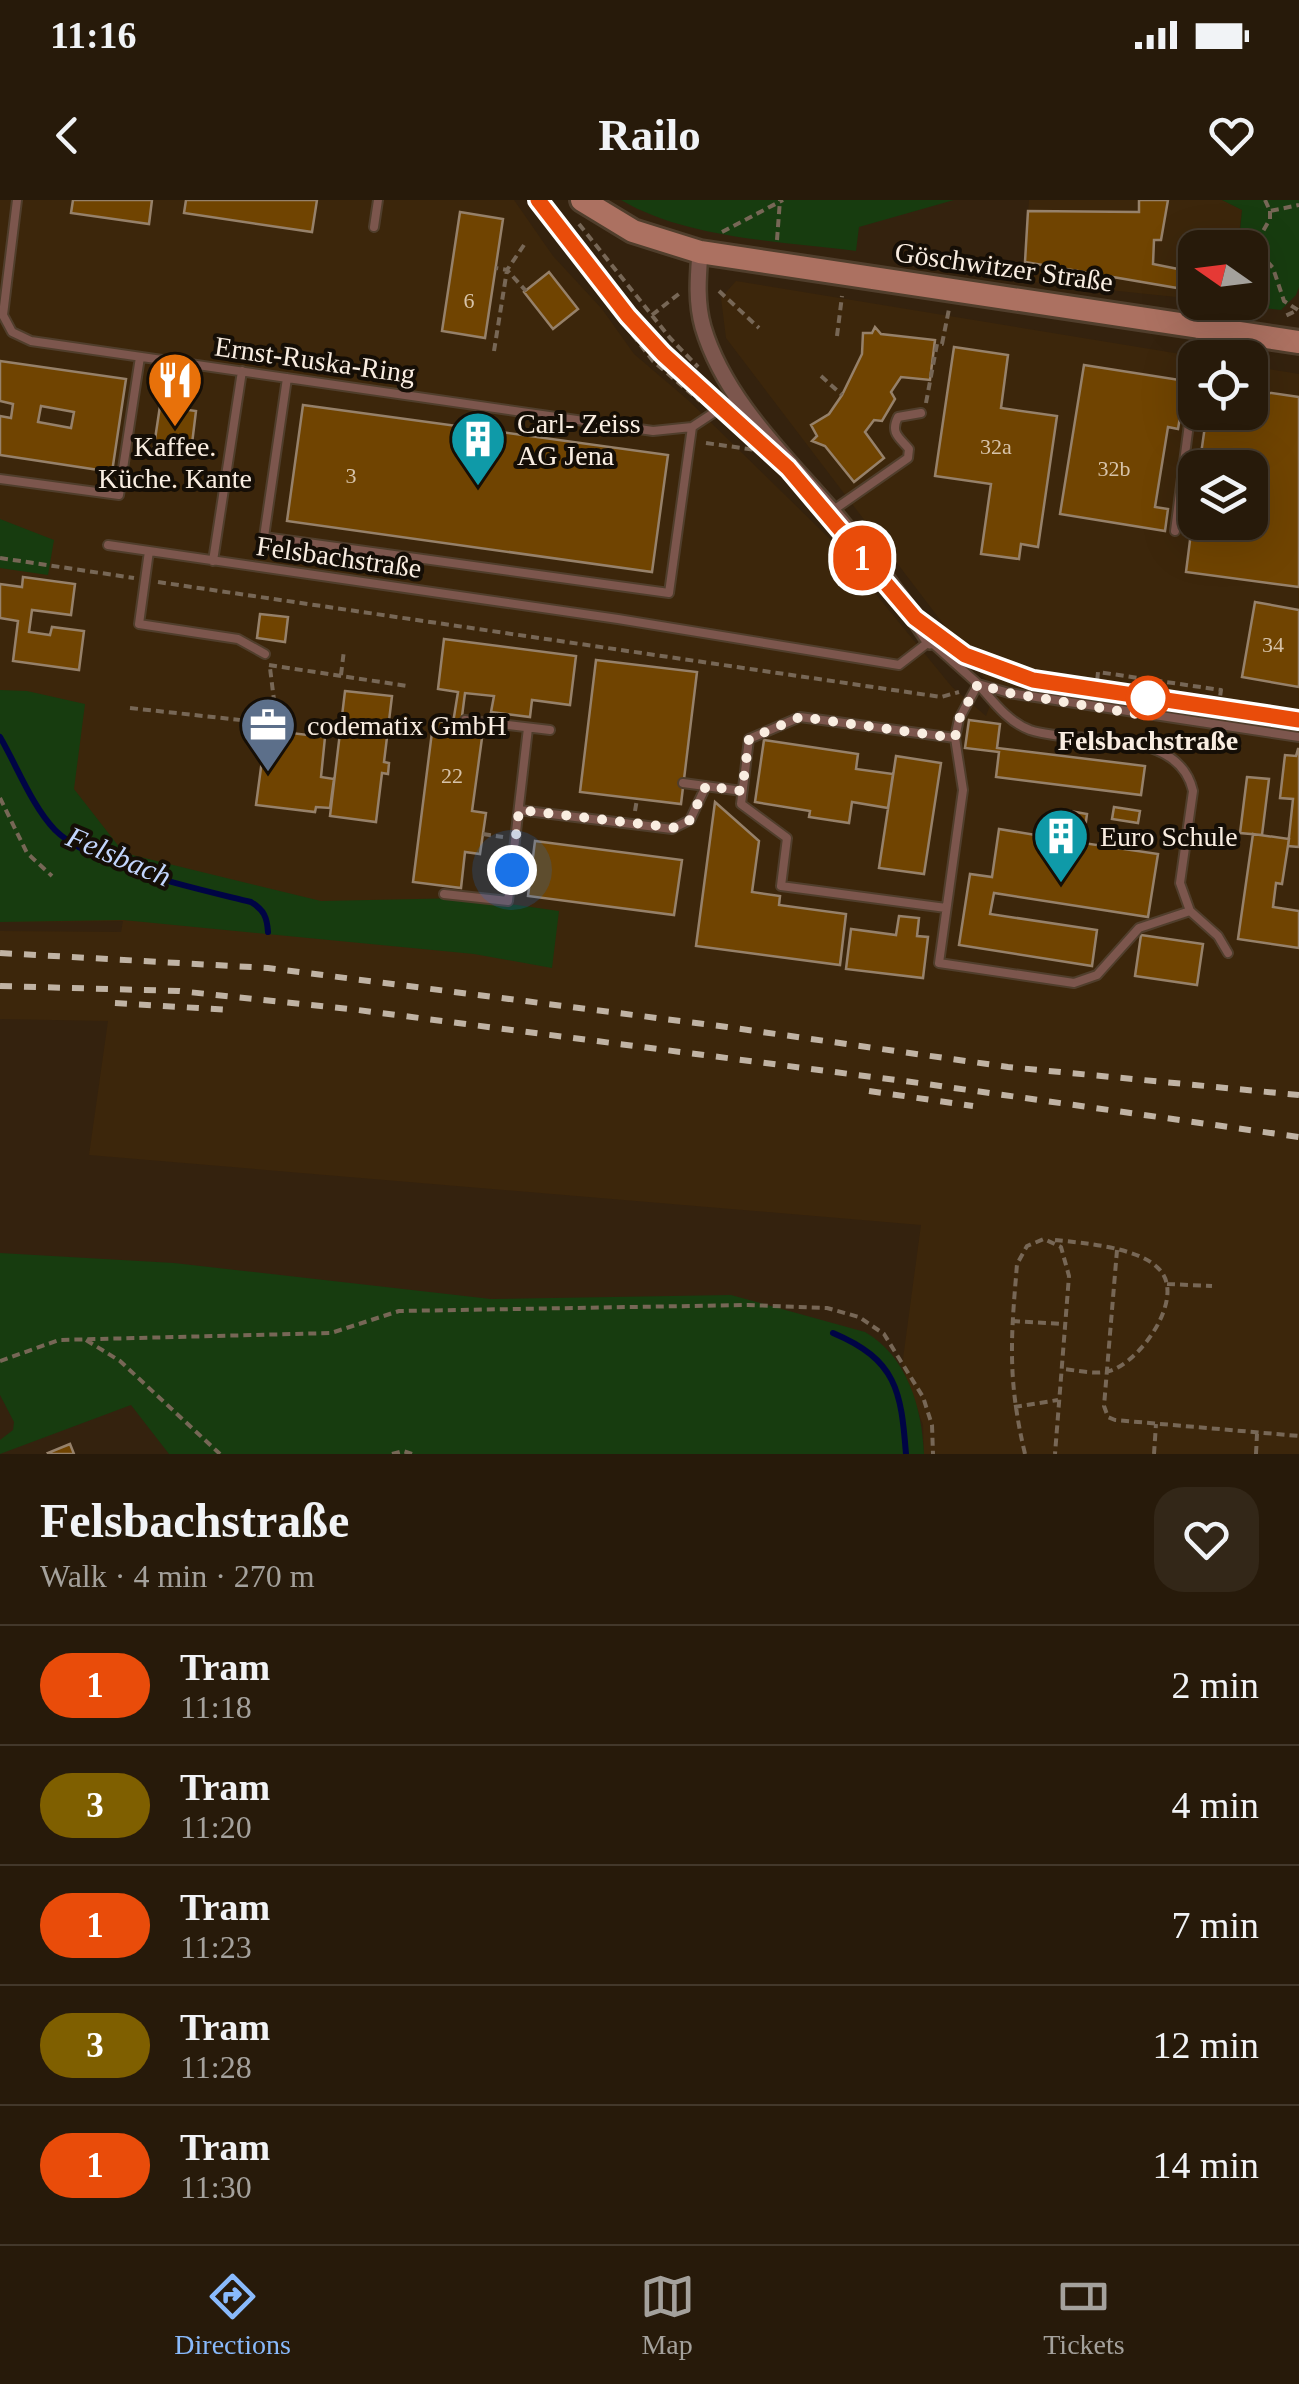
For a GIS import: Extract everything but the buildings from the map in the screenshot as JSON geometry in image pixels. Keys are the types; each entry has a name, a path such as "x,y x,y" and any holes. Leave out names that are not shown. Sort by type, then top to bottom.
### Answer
{"main road":[{"name":"Göschwitzer Straße","path":"590,209 634,232 700,252 1299,342"}],"street":[{"path":"700,252 697,290 704,330 715,359 754,421 912,610 930,640"}],"lane":[{"path":"16,335 8,329 3,314 17,200"},
{"path":"374,227 378,200"},
{"path":"0,246 10,248"},
{"path":"1199,327 1199,340"},
{"name":"Ernst-Ruska-Ring","path":"0,332 30,341 652,431 692,428"},
{"path":"0,478 119,495 140,357"},
{"path":"212,561 242,371"},
{"path":"287,378 264,537 669,593 692,428 739,396"},
{"path":"832,511 908,458 910,449 894,427 898,417 920,413"},
{"path":"1176,532 1189,430"},
{"name":"Felsbachstraße","path":"108,546 618,619 899,664 930,640"},
{"path":"148,551 139,624 238,639 266,654"},
{"path":"930,640 1010,720 1030,730 1146,745 1190,776 1193,790 1180,883 1190,911 1218,936 1228,953"},
{"path":"978,684 1094,707 1299,737"},
{"path":"978,684 959,719 955,738 963,790 939,963 1074,984 1097,975 1138,928 1190,911"},
{"path":"946,908 781,886 787,838 741,804 749,739 800,717 955,738"},
{"path":"465,720 550,730"},
{"path":"444,894 508,901 528,728"},
{"path":"683,783 742,791"},
{"path":"519,810 672,829 690,820 706,786"}],"path":[{"path":"1266,200 1270,219 1251,252 1266,259 1284,301 1298,310"},
{"path":"776,248 781,201"},
{"path":"700,252 712,238 781,201"},
{"path":"1270,211 1299,205"},
{"path":"590,209 652,315 701,370"},
{"path":"561,242 653,361 700,401"},
{"path":"494,352 507,270 524,245"},
{"path":"496,268 507,270 526,290"},
{"path":"652,315 684,290"},
{"path":"719,290 759,328"},
{"path":"836,336 843,293"},
{"path":"920,413 926,405 948,309"},
{"path":"821,376 842,395"},
{"path":"706,443 758,450"},
{"path":"0,558 128,578"},
{"path":"154,582 941,697 978,684"},
{"path":"340,677 344,650"},
{"path":"130,708 277,724 266,654"},
{"path":"270,668 407,686"},
{"path":"1094,707 1098,672 1221,690 1216,725"},
{"path":"0,798 28,853 52,876"},
{"path":"483,834 516,839"},
{"path":"1050,1240 1062,1247 1067,1259 1055,1454"},
{"path":"1025,1454 1014,1407 1010,1362 1016,1277 1022,1253 1033,1242 1050,1240 1118,1250 1160,1269 1168,1284 1166,1307 1157,1329 1120,1366 1106,1372 1061,1369"},
{"path":"1118,1250 1106,1372 1104,1406 1108,1417 1299,1436"},
{"path":"1168,1284 1212,1286"},
{"path":"0,1362 58,1340 331,1332 400,1311 748,1304 827,1308 859,1317 884,1334 923,1397 932,1425 933,1454"},
{"path":"1012,1321 1065,1324"},
{"path":"86,1340 120,1362 220,1454"},
{"path":"1014,1407 1058,1400"},
{"path":"1154,1454 1156,1423"},
{"path":"1256,1454 1258,1432"},
{"path":"392,1454 412,1454"}],"shaded area":[{"path":"0,200 514,200 553,256 602,309 634,354 688,400 833,542 952,687 986,716 995,692 726,338 721,298 736,281 1178,354 1178,430 1268,430 1268,369 1299,374 1299,1454 924,1454 923,1425 902,1366 921,1225 89,1155 108,1021 0,1019 0,931 121,932 123,921 0,922"},
{"path":"1029,200 1222,200 1242,210 1240,230 1178,230 1178,297 1023,281"}],"green space":[{"path":"621,200 954,200 859,227 856,251 705,231 647,213"},
{"path":"1222,200 1299,200 1299,287 1281,310 1268,309 1268,230 1240,230 1242,210"},
{"path":"0,519 54,540 48,575 0,568"},
{"path":"0,690 27,691 85,704 74,789 124,853 321,901 466,898 559,911 552,968 474,954 123,920 0,922"},
{"path":"0,1253 174,1263 491,1299 731,1295 865,1332 880,1342 910,1384 920,1418 924,1454 169,1454 131,1405 0,1454 0,1440 13,1430 14,1422 0,1395"}],"waterway":[{"name":"Felsbach","path":"0,737 39,809 55,830 72,843 147,875 251,902 264,914 268,932"},
{"path":"833,1333 871,1354 892,1380 898,1395 906,1454"}],"tram line":[{"path":"538,200 645,336 786,466 892,593 951,644 988,664 1033,680 1299,720"},
{"name":"1","path":"538,200 628,316 663,354 788,468 899,602 946,644 993,668 1033,680 1299,720"}],"railway":[{"path":"0,953 268,968 1008,1067 1299,1095"},
{"path":"0,986 179,991 358,1010 1299,1137"},
{"path":"115,1003 230,1010"},
{"path":"869,1091 973,1106"}],"place":[{"name":"Kaffee. Küche. Kante","path":"175,429"},
{"name":"Carl- Zeiss AG Jena","path":"478,488"},
{"name":"Felsbachstraße","path":"1148,698"},
{"name":"codematix GmbH","path":"268,774"},
{"name":"Euro Schule","path":"1061,885"}],"route":[{"path":"512,870 519,810 677,828 690,820 706,786 742,791 749,739 800,717 955,738 959,719 978,684 1009,693 1137,714 1148,698"}]}
